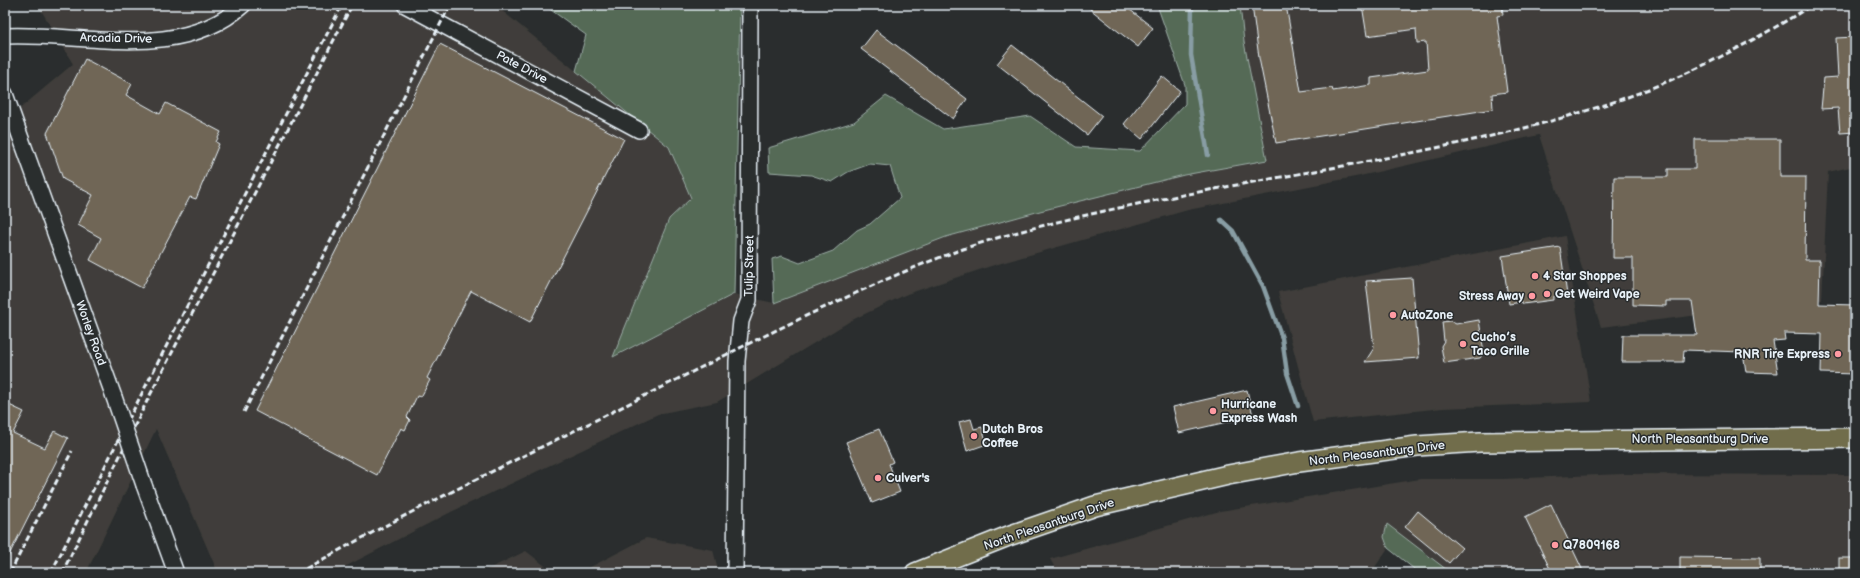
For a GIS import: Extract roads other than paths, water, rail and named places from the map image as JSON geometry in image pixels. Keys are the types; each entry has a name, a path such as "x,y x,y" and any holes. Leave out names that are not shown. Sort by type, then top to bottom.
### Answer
{"main road":[{"name":"North Pleasantburg Drive","path":"915,573 1095,506 1228,475 1299,462 1417,446 1480,442 1855,438"}],"street":[{"name":"Arcadia Drive","path":"5,36 68,37 92,40 155,40 180,35 213,25 227,18 243,5"},
{"name":"Pate Drive","path":"405,5 639,130"},
{"name":"Tulip Street","path":"735,573 737,361 741,321 749,300 750,5"},
{"name":"Worley Road","path":"5,94 176,573"}],"waterway":[{"path":"1192,5 1191,55 1208,155"},
{"path":"1221,220 1233,231 1263,286 1282,338 1287,373 1298,406"}],"railway":[{"path":"51,573 342,5"},
{"path":"62,573 147,401 352,5"},
{"path":"244,412 450,5"},
{"path":"298,573 428,504 750,343 874,285 936,259 1000,237 1110,210 1198,192 1438,148 1561,118 1647,90 1696,69 1767,32 1812,5"},
{"path":"10,573 72,451"}],"place":[{"name":"4 Star Shoppes","path":"1535,276"},
{"name":"Get Weird Vape","path":"1547,294"},
{"name":"Stress Away","path":"1532,296"},
{"name":"AutoZone","path":"1393,315"},
{"name":"Cucho’s Taco Grille","path":"1463,344"},
{"name":"RNR Tire Express","path":"1838,354"},
{"name":"Hurricane Express Wash","path":"1213,411"},
{"name":"Dutch Bros Coffee","path":"974,436"},
{"name":"Culver's","path":"878,478"},
{"name":"Q7809168","path":"1555,545"}]}
